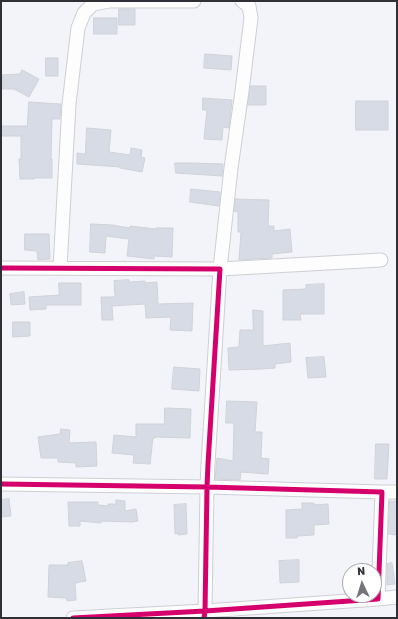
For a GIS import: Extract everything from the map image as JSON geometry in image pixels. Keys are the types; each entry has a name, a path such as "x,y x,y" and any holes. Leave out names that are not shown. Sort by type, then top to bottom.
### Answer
{"street":[{"path":"60,268 70,96 78,28 84,13 93,3 109,1 194,1"},
{"path":"204,615 207,487 220,269 231,168 251,18 249,6 242,1"},
{"path":"1,268 220,269 381,260"},
{"path":"1,484 397,492"},
{"path":"379,563 382,492"},
{"path":"382,599 397,597"},
{"path":"74,618 204,615 343,603"}],"building":[{"path":"119,9 135,9 135,25 119,25"},
{"path":"94,18 117,18 117,34 94,34"},
{"path":"205,54 232,56 231,70 204,68"},
{"path":"46,58 58,58 58,76 46,76"},
{"path":"22,70 39,79 29,97 14,89 2,89 2,75 20,74"},
{"path":"251,86 266,86 266,105 248,105"},
{"path":"203,98 232,100 229,128 223,127 222,140 204,139 207,110 203,110"},
{"path":"356,101 388,101 388,130 356,130"},
{"path":"29,102 61,104 60,119 52,119 52,178 20,179 19,159 21,159 21,136 1,136 1,126 27,126"},
{"path":"87,128 111,130 109,152 130,155 131,148 142,150 141,157 145,158 142,172 120,167 77,164 77,153 85,154"},
{"path":"175,163 223,164 222,176 176,173"},
{"path":"191,189 220,192 219,206 190,202"},
{"path":"236,199 269,200 268,226 274,226 274,231 290,229 292,252 272,254 272,258 239,260 241,232 238,232 238,212 234,211"},
{"path":"91,224 130,228 130,226 156,229 173,228 172,257 154,256 154,259 127,256 129,239 106,236 105,253 90,252"},
{"path":"25,234 49,234 50,259 38,260 37,251 25,250"},
{"path":"129,280 129,282 157,282 158,304 193,303 192,331 170,330 171,317 146,318 145,304 112,306 113,320 102,320 101,297 115,297 114,281"},
{"path":"59,283 81,283 81,305 46,305 46,309 30,310 29,297 59,295"},
{"path":"324,284 324,314 300,314 301,320 283,320 283,290 306,289 306,285"},
{"path":"24,292 25,304 11,305 10,294"},
{"path":"253,310 263,311 263,346 290,343 291,362 275,364 275,368 229,370 228,348 239,347 240,330 253,330"},
{"path":"13,322 30,322 30,336 13,337"},
{"path":"324,357 326,377 308,378 306,358"},
{"path":"174,367 200,369 199,391 172,389"},
{"path":"227,401 257,402 255,432 262,432 261,458 269,459 268,474 241,472 240,480 215,479 217,458 233,461 234,423 226,423"},
{"path":"165,408 191,409 190,438 153,438 150,464 133,463 134,455 112,453 114,435 136,437 136,424 164,424"},
{"path":"61,429 70,430 69,443 96,442 97,466 76,467 76,463 58,462 58,458 41,458 38,437 60,434"},
{"path":"376,444 389,444 387,479 375,479"},
{"path":"9,499 11,516 1,517 1,500"},
{"path":"116,500 125,501 125,511 136,509 138,521 101,521 101,523 80,521 80,526 69,526 68,502 98,502 98,505 108,506 108,504 116,504"},
{"path":"390,501 397,501 397,535 388,534"},
{"path":"302,503 314,503 314,505 328,504 329,524 314,525 314,535 286,538 286,510 302,509"},
{"path":"186,504 187,534 178,535 178,533 175,534 174,505"},
{"path":"299,560 299,582 280,583 279,561"},
{"path":"82,561 86,581 75,583 76,600 67,601 66,598 48,597 49,565 68,565 68,563"},
{"path":"392,563 395,584 387,585 387,564"}],"cycle path":[{"path":"1,268 220,269 207,487 1,484"},
{"path":"73,618 205,611 378,599 382,492 207,487 205,611 204,618"}]}
